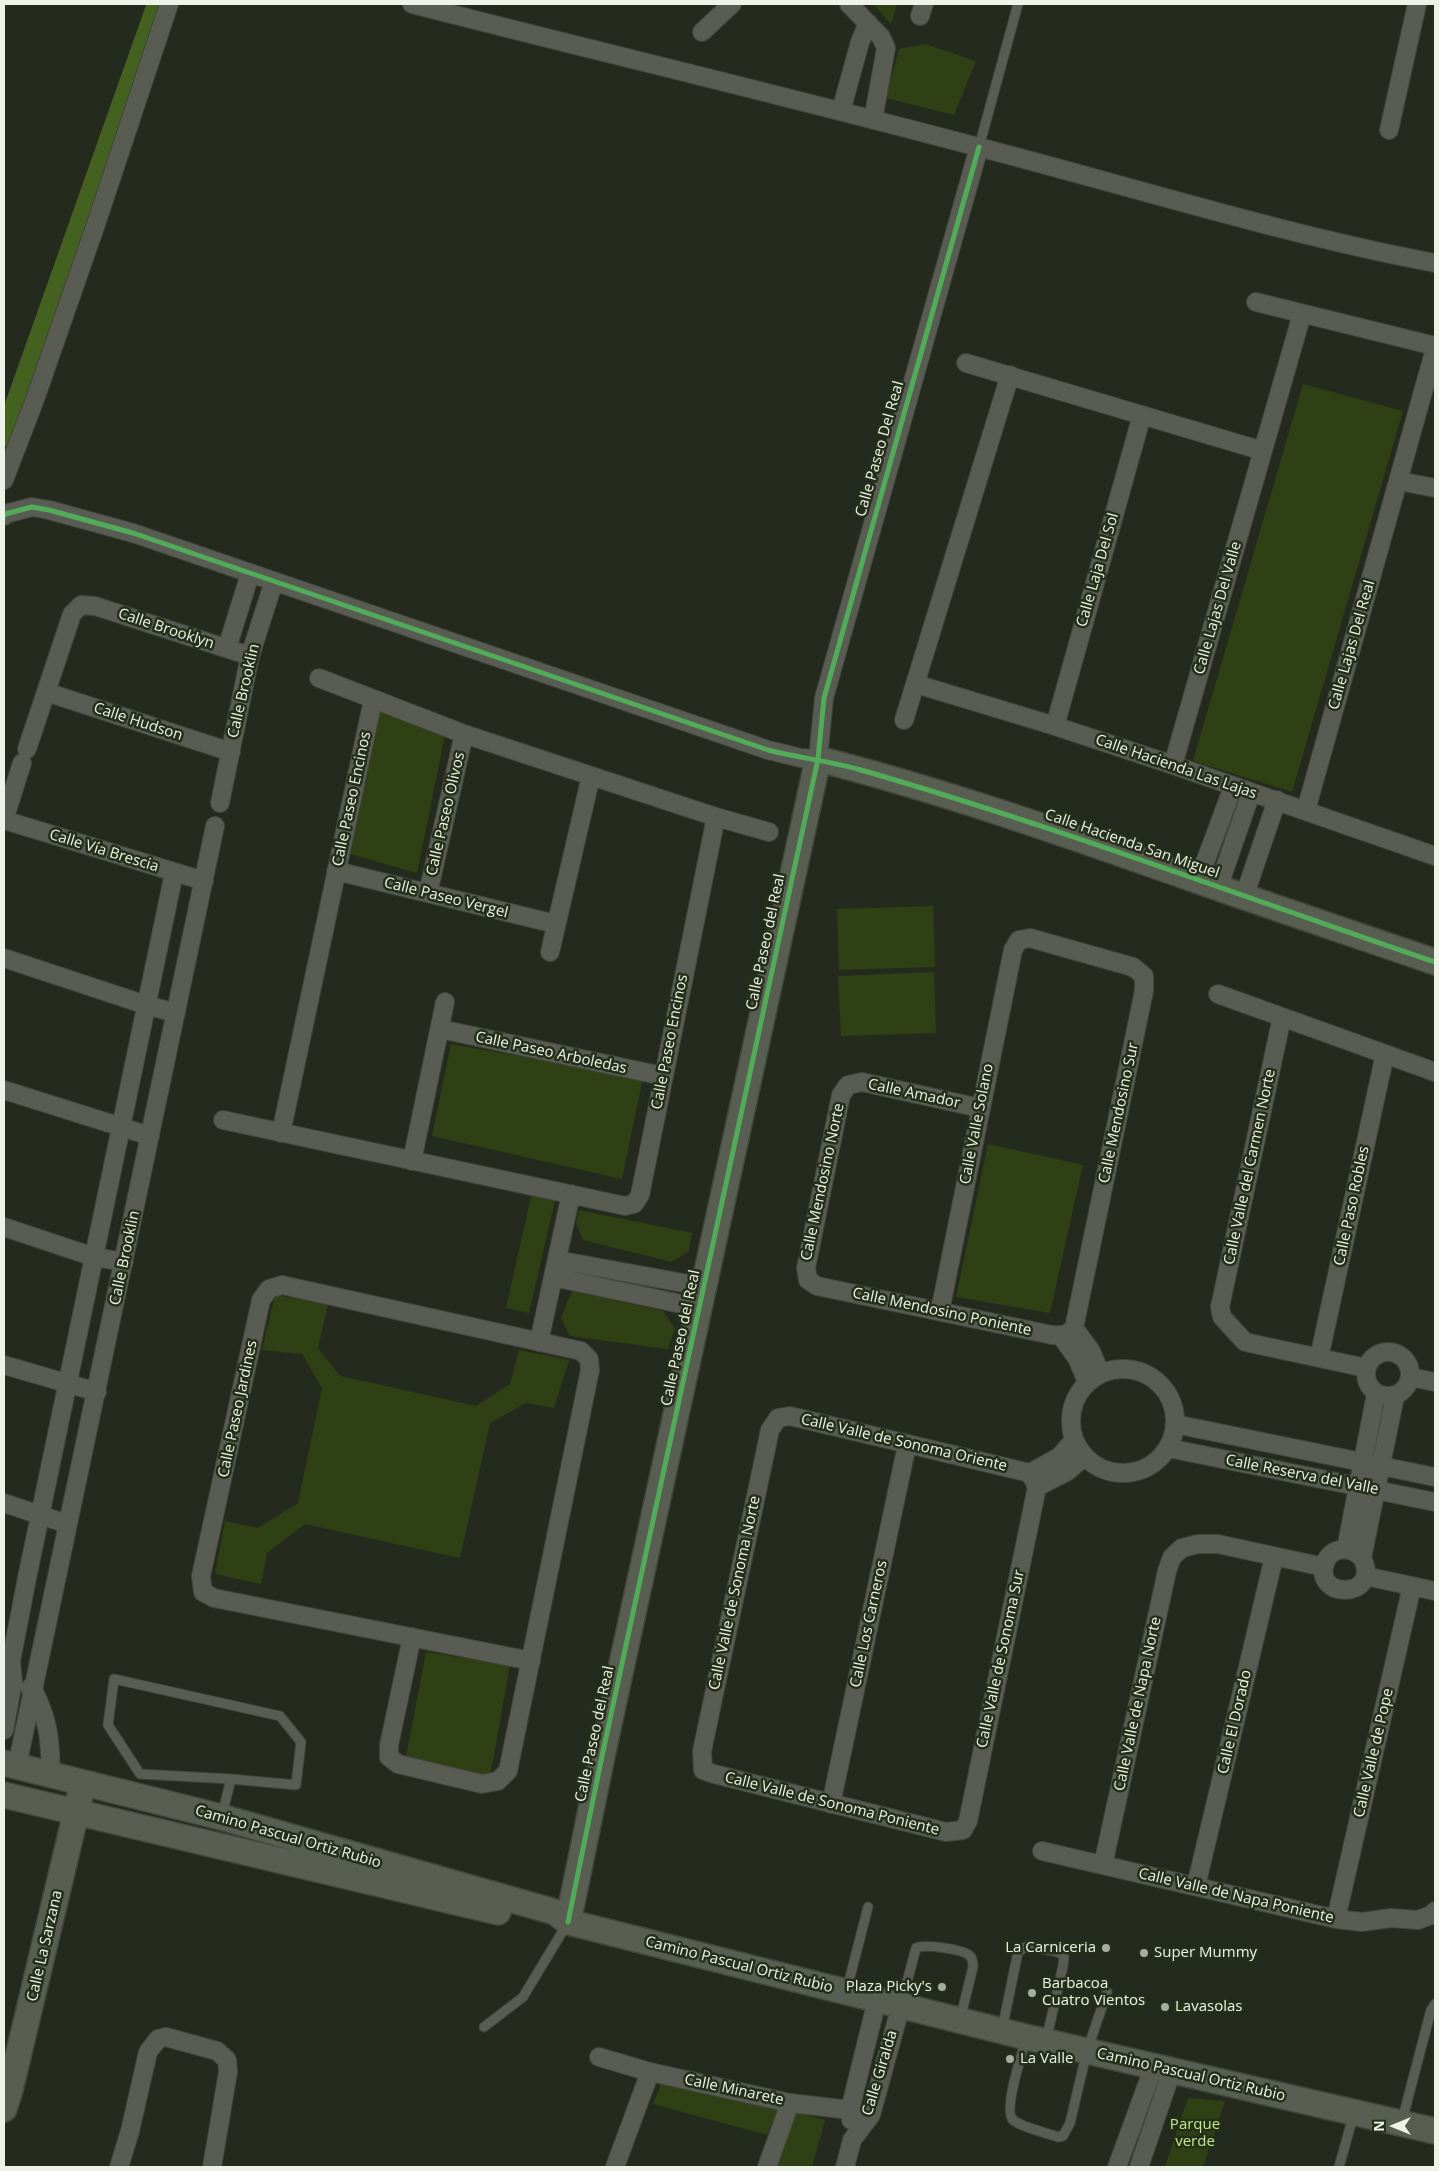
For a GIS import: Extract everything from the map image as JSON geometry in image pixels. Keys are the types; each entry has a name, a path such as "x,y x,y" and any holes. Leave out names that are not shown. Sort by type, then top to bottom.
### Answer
{"street":[{"path":"4,480 34,402 92,236 169,4"},
{"path":"412,4 842,111 1182,203 1398,256 1435,263"},
{"path":"702,32 732,4"},
{"path":"849,4 881,37 886,48 873,120"},
{"path":"1389,130 1417,4"},
{"path":"842,111 860,42 868,23"},
{"name":"Calle Paseo Del Real","path":"818,760 824,698 979,147"},
{"path":"1256,302 1435,348"},
{"name":"Calle Lajas Del Valle","path":"1173,765 1302,314"},
{"name":"Calle Lajas Del Real","path":"1306,810 1435,348"},
{"path":"966,363 1263,451"},
{"path":"904,720 1010,375"},
{"name":"Calle Laja Del Sol","path":"1054,726 1142,414"},
{"path":"1399,481 1435,488"},
{"path":"4,513 32,507 133,533 768,750 818,760"},
{"name":"Calle Brooklin","path":"227,648 250,574"},
{"name":"Calle Brooklin","path":"220,803 250,656 274,581"},
{"name":"Calle Brooklyn","path":"46,692 72,614 81,605 95,606 250,656"},
{"path":"319,678 464,734 716,817 769,832"},
{"name":"Calle Hacienda Las Lajas","path":"916,684 1054,726 1251,793 1278,800 1434,852"},
{"name":"Calle Hudson","path":"46,692 231,752"},
{"name":"Calle Vía Brescia","path":"46,692 4,820 204,881"},
{"name":"Calle Paseo Encinos","path":"281,1133 373,700"},
{"name":"Calle Paseo Olivos","path":"428,894 464,734"},
{"name":"Calle Hacienda San Miguel","path":"818,760 860,770 1054,829 1244,897 1435,962"},
{"name":"Calle Paseo del Real","path":"568,1922 602,1756 818,760"},
{"path":"550,952 591,776"},
{"path":"1208,884 1233,787"},
{"path":"1208,884 1251,793"},
{"path":"1244,897 1278,800"},
{"name":"Calle Paseo Encinos","path":"224,1120 625,1206 634,1204 640,1195 716,817"},
{"name":"Calle Brooklin","path":"10,1765 33,1690 215,826"},
{"name":"Calle Paseo Vergel","path":"336,872 556,924"},
{"name":"Calle Brooklin","path":"4,1730 13,1682 11,1661 174,873"},
{"name":"Calle Mendosino Sur","path":"1019,940 1030,938 1133,967 1144,976 1144,991 1068,1332"},
{"name":"Calle Valle Solano","path":"940,1311 1013,950 1019,940"},
{"path":"4,958 146,1005 176,1013"},
{"path":"1218,994 1435,1072"},
{"path":"412,1161 445,1002"},
{"name":"Calle Valle del Carmen Norte","path":"1282,1017 1220,1307 1222,1317 1245,1342 1319,1358"},
{"name":"Calle Paseo Arboledas","path":"440,1029 663,1076"},
{"name":"Calle Paso Robles","path":"1319,1358 1385,1054"},
{"name":"Calle Amador","path":"848,1085 862,1082 980,1108"},
{"name":"Calle Mendosino Norte","path":"808,1280 806,1268 841,1096 848,1085"},
{"path":"4,1090 150,1136"},
{"path":"539,1342 572,1194"},
{"path":"4,1227 94,1257 124,1262"},
{"path":"555,1268 702,1297"},
{"name":"Calle Mendosino Poniente","path":"808,1280 817,1286 940,1311 1068,1332"},
{"name":"Calle Paseo Jardines","path":"412,1637 389,1745 389,1757 398,1764 482,1784 498,1781 508,1771 531,1662 590,1370 589,1359 581,1351 282,1285 269,1289 261,1300 201,1576 203,1592 214,1598 412,1637 531,1662"},
{"path":"1068,1332 1091,1351 1094,1378"},
{"path":"1381,1352 1396,1353 1408,1363 1410,1377 1404,1390 1395,1396 1386,1397 1376,1394 1367,1384 1366,1368 1374,1356 1381,1352"},
{"path":"1319,1358 1366,1368"},
{"path":"4,1365 97,1392"},
{"path":"1116,1368 1133,1369 1148,1374 1161,1384 1170,1398 1175,1414 1175,1424 1168,1448 1158,1460 1144,1469 1128,1474 1111,1472 1095,1466 1084,1457 1074,1440 1070,1425 1072,1409 1077,1394 1094,1378 1116,1368"},
{"path":"1410,1377 1435,1382"},
{"path":"1346,1549 1376,1394"},
{"path":"1362,1558 1395,1396"},
{"name":"Calle Valle de Sonoma Oriente","path":"778,1418 790,1416 907,1445 1034,1480"},
{"name":"Calle Valle de Sonoma Norte","path":"703,1770 701,1762 702,1751 770,1430 778,1418"},
{"name":"Calle Reserva del Valle","path":"1175,1424 1435,1477"},
{"path":"1034,1480 1074,1440"},
{"name":"Calle Los Carneros","path":"831,1804 907,1445"},
{"name":"Calle Reserva del Valle","path":"1168,1448 1435,1502"},
{"path":"1034,1480 1068,1471 1084,1457"},
{"name":"Calle Valle de Sonoma Sur","path":"963,1830 968,1820 1034,1480"},
{"path":"4,1503 67,1524"},
{"name":"Calle Valle de Napa Norte","path":"1102,1865 1167,1571 1172,1557 1182,1548 1198,1544 1218,1544 1274,1557"},
{"path":"1346,1549 1358,1553 1362,1558 1365,1563 1365,1576 1362,1582 1351,1590 1337,1590 1327,1581 1324,1567 1329,1556 1334,1552 1346,1549"},
{"path":"1274,1557 1324,1567"},
{"name":"Calle El Dorado","path":"1196,1886 1274,1557"},
{"path":"1365,1576 1435,1591"},
{"name":"Calle Valle de Pope","path":"1336,1919 1412,1586"},
{"path":"13,1682 33,1690 47,1720 50,1736 51,1774"},
{"name":"Camino Pascual Ortiz Rubio","path":"10,1765 221,1817 555,1912 568,1922 1036,2039 1435,2132"},
{"name":"Calle Valle de Sonoma Poniente","path":"703,1770 946,1832 963,1830"},
{"name":"Calle La Sarzana","path":"4,2109 13,2080 84,1782"},
{"name":"Camino Pascual Ortiz Rubio","path":"4,1795 556,1926 568,1922"},
{"name":"Calle Valle de Napa Poniente","path":"1042,1851 1336,1919 1362,1922 1391,1918 1418,1920 1433,1913"},
{"name":"Calle Giralda","path":"845,2167 852,2140 850,2110 877,2000"},
{"name":"Calle Giralda","path":"852,2140 871,2115 901,2005"},
{"path":"119,2167 130,2131 148,2052 158,2039 166,2037 217,2051 227,2060 228,2072 212,2167"},
{"name":"Calle Minarete","path":"599,2057 650,2072 790,2103 850,2110 871,2115"},
{"path":"1117,2167 1127,2140 1163,2068"},
{"path":"1139,2167 1147,2145 1163,2068"},
{"path":"615,2167 650,2072"},
{"path":"767,2167 790,2103"},
{"path":"1127,2140 1147,2145"}],"lane":[{"path":"979,147 1018,4"},
{"path":"114,1680 280,1716 300,1742 296,1785 231,1779 140,1774 108,1725 114,1680"},
{"path":"221,1817 231,1779"},
{"path":"846,1992 868,1907"},
{"path":"484,2027 523,1997 568,1922"},
{"path":"901,2005 916,1948 927,1945 968,1954 973,1960 973,1967 960,2020"},
{"path":"1002,2030 1018,1952 1027,1946 1058,1952 1064,1957 1063,1966 1010,2102 1010,2114 1013,2119 1020,2123 1058,2137 1063,2136 1070,2123 1087,2051 1107,1992"},
{"path":"1402,2124 1431,2010 1435,2004"},
{"path":"1339,2167 1354,2112"}],"green space":[{"path":"873,4 897,4 891,24"},
{"path":"925,44 976,61 954,115 886,98 899,49"},
{"path":"1303,384 1403,411 1292,792 1193,761"},
{"path":"380,711 445,735 417,873 350,854"},
{"path":"933,906 935,967 839,970 837,909"},
{"path":"934,972 936,1033 841,1036 838,976"},
{"path":"451,1044 643,1078 622,1179 432,1136"},
{"path":"988,1144 1083,1165 1050,1313 956,1297"},
{"path":"531,1196 555,1200 529,1313 506,1308"},
{"path":"579,1210 692,1233 689,1251 672,1262 583,1240 576,1223"},
{"path":"572,1291 663,1311 675,1329 668,1349 570,1336 561,1318"},
{"path":"275,1295 328,1304 318,1348 340,1376 476,1406 510,1384 519,1350 569,1360 554,1408 526,1403 490,1423 460,1558 305,1524 267,1553 261,1584 215,1574 225,1521 258,1528 298,1503 322,1388 302,1354 262,1350"},
{"path":"426,1652 510,1665 490,1777 406,1757"},
{"path":"665,2075 781,2102 767,2135 653,2104"},
{"name":"Parque verde","path":"1188,2098 1225,2101 1203,2167 1165,2167"},
{"path":"789,2111 825,2120 812,2167 769,2167"}],"waterway":[{"path":"4,436 157,4"}],"cycle path":[{"path":"568,1922 602,1756 818,759 824,698 979,147"},
{"path":"4,516 5,514 32,507 133,533 768,750 861,770 1006,814 1435,962"}],"place":[{"name":"La Carniceria","path":"1106,1948"},
{"name":"Super Mummy","path":"1144,1953"},
{"name":"Plaza Picky's","path":"942,1987"},
{"name":"Barbacoa Cuatro Vientos","path":"1032,1993"},
{"name":"Lavasolas","path":"1165,2007"},
{"name":"La Valle","path":"1010,2059"}]}
